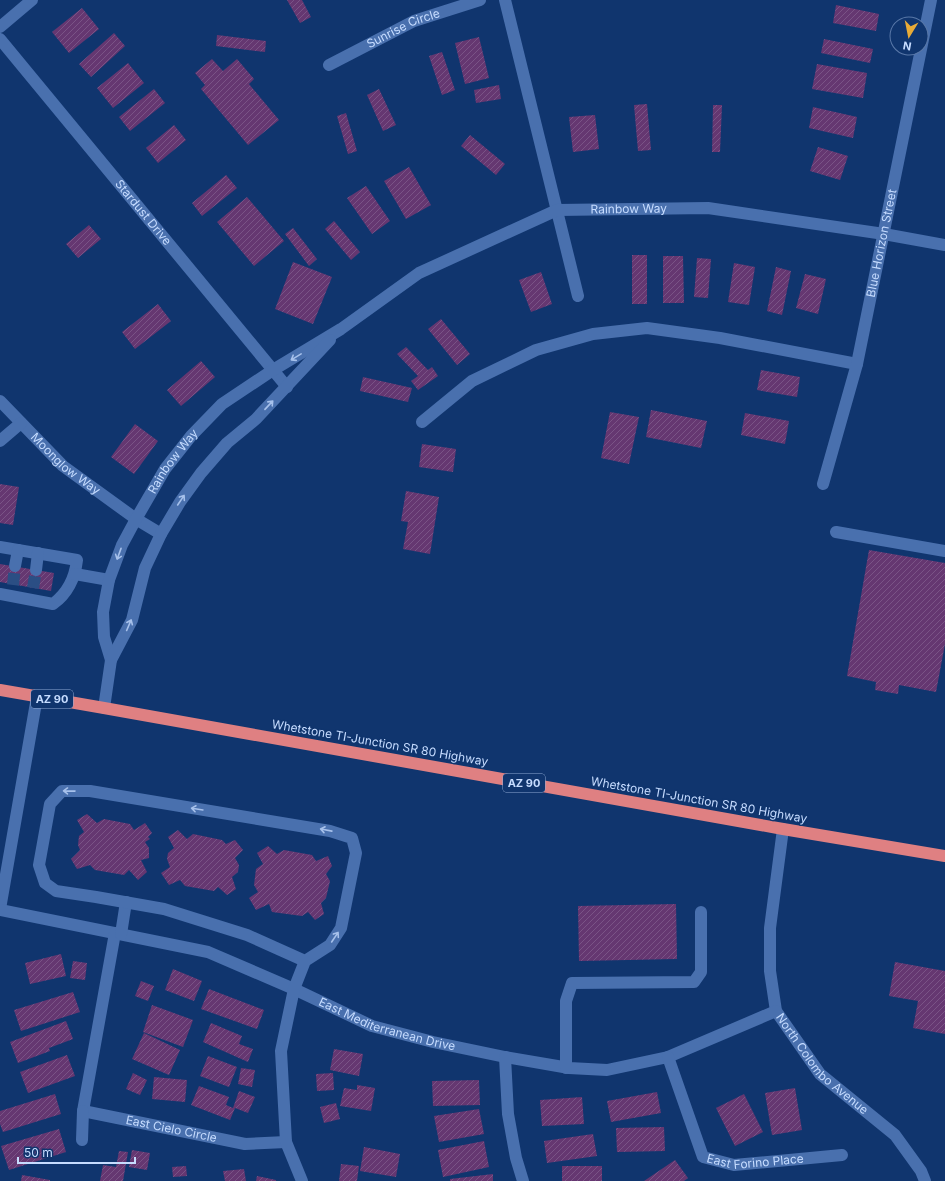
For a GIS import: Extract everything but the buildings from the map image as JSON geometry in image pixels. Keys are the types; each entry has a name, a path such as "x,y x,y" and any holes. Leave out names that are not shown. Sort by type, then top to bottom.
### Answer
{"highway":[{"name":"Whetstone TI-Junction SR 80 Highway","path":"0,690 783,829 945,856"}],"street":[{"path":"0,27 32,0"},
{"name":"Sunrise Circle","path":"329,65 414,21 480,0"},
{"path":"505,0 578,296"},
{"name":"Blue Horizon Street","path":"823,484 857,364 931,0"},
{"name":"Stardust Drive","path":"0,40 287,387"},
{"name":"Rainbow Way","path":"112,660 104,637 103,618 109,580 122,545 136,519 165,469 191,436 222,404 273,370 341,329 419,273 556,210 708,208 884,234 945,245"},
{"path":"422,422 472,381 536,350 594,334 646,328 720,338 857,364"},
{"name":"Rainbow Way","path":"104,708 112,660 132,620 145,568 161,534 180,502 201,473 227,443 256,419 341,329"},
{"name":"Moonglow Way","path":"0,401 63,466 136,519 161,534"},
{"path":"0,441 21,423"},
{"path":"836,532 945,550"},
{"path":"0,547 77,560 75,574 63,597 53,604 32,594 8,592"},
{"path":"15,566 18,550"},
{"path":"36,570 38,553"},
{"path":"75,574 109,580"},
{"path":"0,909 37,697"},
{"path":"302,1181 286,1142 281,1051 294,988 305,961 330,945 341,928 356,853 352,838 330,831 90,792 62,791 50,804 39,865 45,883 56,891 164,909 247,935 305,961"},
{"name":"North Colombo Avenue","path":"783,829 770,928 770,971 776,1011 820,1074 895,1135 921,1171 925,1181"},
{"path":"82,1140 83,1111 118,933 126,902"},
{"name":"East Mediterranean Drive","path":"0,909 208,952 294,988 372,1026 433,1042 566,1068 607,1070 668,1057 776,1011"},
{"path":"566,1068 566,1001 572,983 694,982 701,972 701,912"},
{"path":"505,1057 508,1114 516,1158 523,1181"},
{"name":"East Forino Place","path":"668,1057 703,1157 734,1165 842,1155"},
{"name":"East Cielo Circle","path":"83,1111 245,1144 286,1142"}],"tunnel":[{"path":"13,585 15,566"},
{"path":"33,588 36,570"}]}
